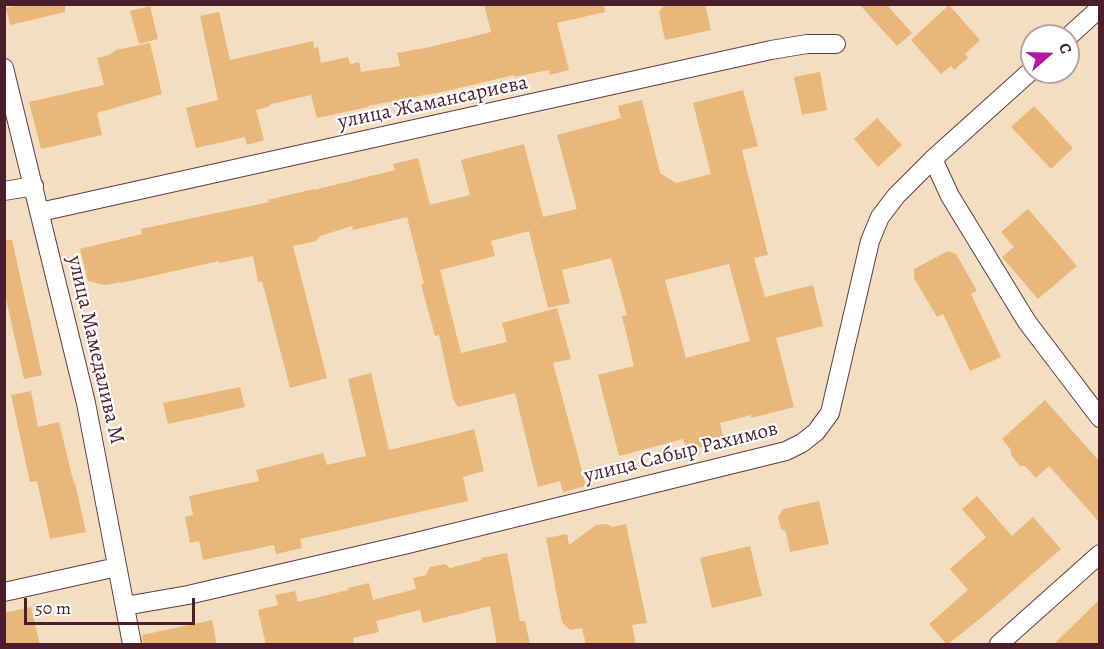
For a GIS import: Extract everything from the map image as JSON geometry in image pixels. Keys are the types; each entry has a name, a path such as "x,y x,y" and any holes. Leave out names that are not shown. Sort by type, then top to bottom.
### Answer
{"street":[{"path":"1080,26 1100,8"},
{"name":"улица Жамансариева","path":"40,212 771,50 807,44 836,44"},
{"name":"улица Мамедалива М","path":"4,69 86,403 132,645"},
{"name":"улица Сабыр Рахимов","path":"125,606 188,595 408,544 786,451 802,443 816,432 830,413 870,240 880,217 896,196 933,159 1020,81"},
{"path":"933,159 950,196 1027,322 1100,418"},
{"path":"4,191 34,186"},
{"path":"999,645 1100,554"},
{"path":"4,592 117,567"}],"building":[{"path":"21,4 65,4 65,12 10,25 6,8"},
{"path":"484,4 604,4 605,12 557,23 569,70 550,75 549,70 514,77 514,75 317,118 311,95 271,104 256,110 264,140 247,145 245,137 196,148 186,108 218,100 200,16 219,12 230,60 313,41 314,48 318,47 321,63 348,57 350,64 359,62 361,72 400,66 397,53 491,32"},
{"path":"665,4 705,4 711,30 665,40 659,12"},
{"path":"859,4 886,4 912,33 897,46"},
{"path":"949,5 980,40 965,54 968,58 954,70 951,66 941,74 911,40"},
{"path":"150,6 158,39 139,44 130,11"},
{"path":"150,43 162,94 97,113 102,135 41,149 29,102 104,85 97,58 109,55 116,50"},
{"path":"820,72 827,110 802,115 794,77"},
{"path":"743,90 758,146 742,150 768,255 754,258 765,297 813,285 823,326 776,338 794,407 720,423 724,441 687,451 683,439 619,456 598,375 634,366 622,316 627,315 611,258 562,270 570,303 548,308 529,231 491,241 495,256 440,270 461,353 507,342 502,323 557,308 571,359 553,363 586,486 563,492 560,481 538,487 515,393 458,407 453,399 439,335 435,336 421,284 424,284 407,217 353,230 352,226 320,236 316,241 293,246 327,378 290,388 262,281 258,282 253,256 219,263 219,261 121,283 105,285 88,281 80,249 142,234 141,229 269,202 268,200 395,170 393,164 418,158 430,205 470,195 461,160 524,144 543,217 577,209 557,135 621,118 618,106 642,100 660,173 676,183 711,174 693,103","holes":["729,264 750,341 686,358 665,280"]},
{"path":"1034,106 1073,148 1051,169 1011,127"},
{"path":"877,118 902,145 878,167 854,139"},
{"path":"1028,209 1077,266 1038,299 1002,257 1014,247 1001,232"},
{"path":"4,240 12,240 42,375 24,379 4,290"},
{"path":"948,251 956,254 977,291 971,294 1001,357 970,371 943,314 937,317 914,278 914,269"},
{"path":"371,373 389,450 474,429 484,471 463,477 468,501 300,539 302,548 276,554 274,545 203,560 199,541 190,543 185,517 193,515 189,496 259,481 256,470 323,453 327,465 366,456 348,379"},
{"path":"240,387 245,407 168,424 163,403"},
{"path":"31,391 38,427 59,422 86,532 50,539 37,481 30,482 11,395"},
{"path":"1045,400 1100,462 1100,523 1049,466 1036,478 1025,466 1020,466 1002,439"},
{"path":"977,496 1012,536 1033,517 1061,549 947,645 929,624 968,590 950,569 986,537 962,509"},
{"path":"819,501 829,544 790,552 786,532 781,529 778,517 783,509"},
{"path":"606,524 613,527 626,524 647,623 632,625 636,645 586,645 582,628 570,630 562,622 546,538 567,534 569,545 596,525"},
{"path":"750,546 762,596 712,608 700,558"},
{"path":"507,553 520,621 525,621 530,645 497,645 490,606 423,623 420,610 376,621 379,632 353,638 354,645 266,645 258,610 278,605 275,595 295,591 298,602 369,583 373,600 416,589 413,578 426,575 430,567 445,564 450,568"},
{"path":"1100,599 1100,645 1053,645"},
{"path":"31,607 40,645 4,645 4,613"},
{"path":"212,620 217,645 143,645 142,635"}]}
